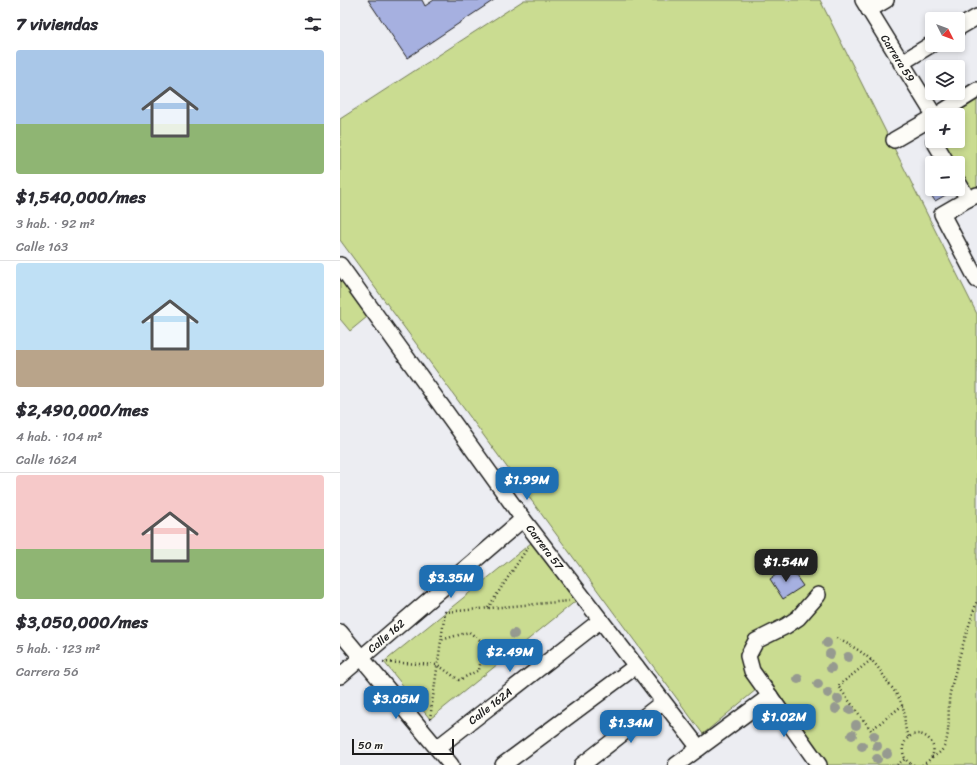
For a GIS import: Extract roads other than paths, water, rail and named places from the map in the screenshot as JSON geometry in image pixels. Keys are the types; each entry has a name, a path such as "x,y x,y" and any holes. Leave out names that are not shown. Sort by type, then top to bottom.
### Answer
{"street":[{"path":"866,5 886,0"},
{"name":"Carrera 59","path":"866,5 926,108"},
{"path":"965,24 977,17"},
{"path":"901,63 925,48"},
{"path":"948,108 977,90"},
{"path":"894,140 925,122"},
{"path":"965,190 972,197 942,214 977,280"},
{"name":"Carrera 57","path":"340,265 523,519 699,748"},
{"name":"Calle 162","path":"340,676 523,519"},
{"path":"818,595 798,618 786,626 756,640 748,656 752,671 819,765"},
{"name":"Calle 162A","path":"437,748 601,620"},
{"path":"340,632 451,765"},
{"path":"503,765 636,666"},
{"path":"676,765 770,696"},
{"path":"582,765 663,702"}]}
